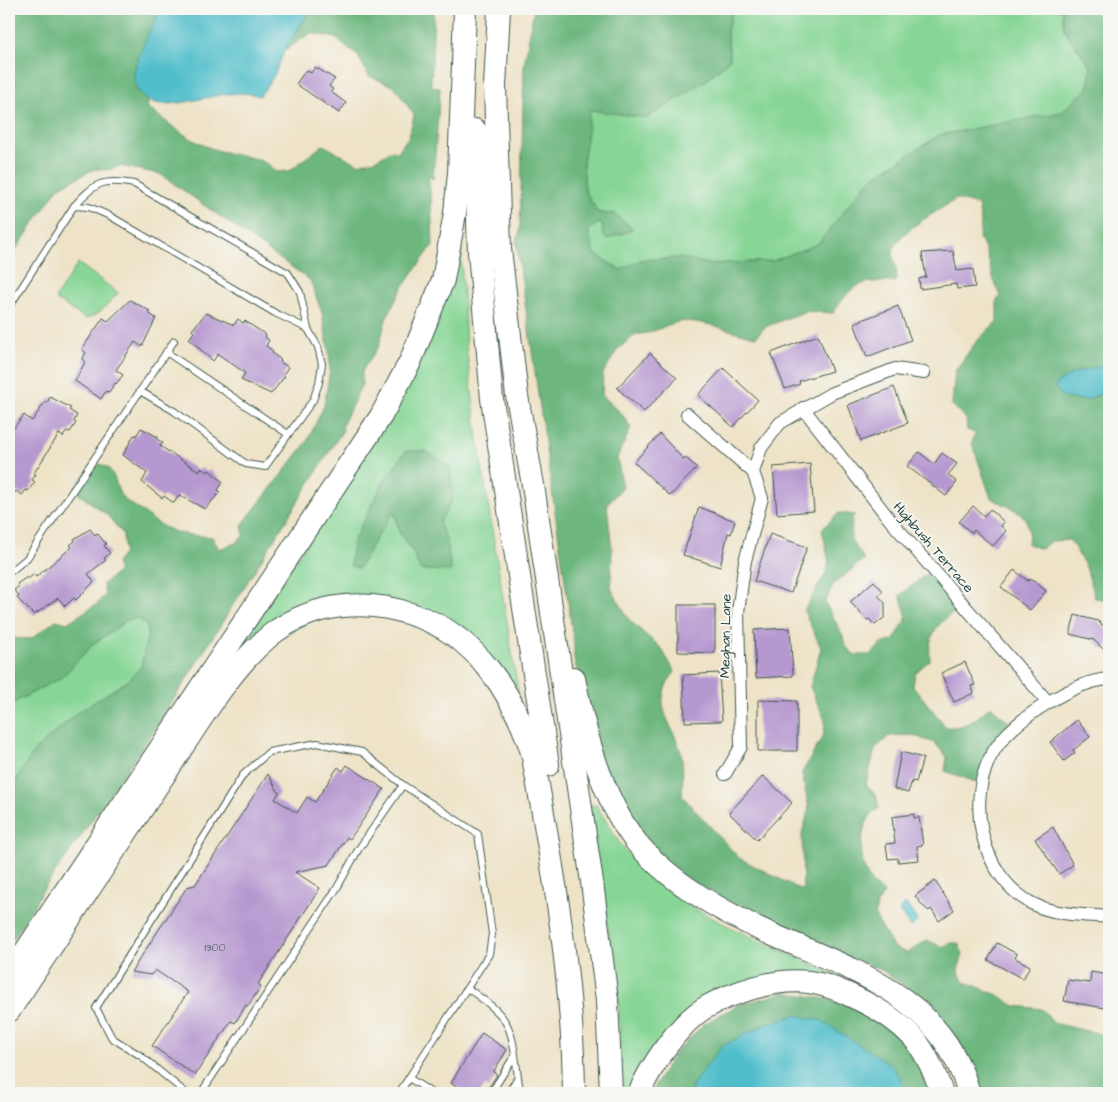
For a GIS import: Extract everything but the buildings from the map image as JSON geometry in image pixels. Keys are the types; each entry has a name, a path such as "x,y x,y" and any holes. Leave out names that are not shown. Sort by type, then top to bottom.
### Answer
{"highway":[{"path":"9,976 381,416 410,362 443,280 455,213 462,123 465,9"},
{"path":"473,9 476,198 482,297 492,399 565,866 585,1041 588,1093"},
{"path":"499,9 495,86 500,249 517,396 533,485 592,882 607,1000 611,1093"},
{"path":"533,485 563,608 578,696 591,746 609,794 636,842 650,857 693,891 743,920 861,972 900,996 932,1023 944,1038 961,1070 969,1093"},
{"path":"9,1012 212,702 259,646 276,631 304,615 333,606 356,604 378,606 421,617 441,626 465,644 490,669 507,692 520,718 532,752 556,887 570,998 574,1093"},
{"path":"639,1093 659,1055 702,1010 750,989 777,983 808,982 840,990 886,1013 917,1042 935,1073 942,1093"}],"street":[{"path":"687,414 753,472 761,448 780,423 803,408 832,393 895,370 924,373"},
{"name":"Highbush Terrace","path":"803,408 890,520 1048,702"},
{"name":"Meghan Lane","path":"725,774 740,747 738,612 745,561 762,498 753,472"},
{"path":"1109,679 1080,686 1048,702 1002,740 989,763 981,788 980,815 985,843 996,868 1018,895 1032,904 1077,914 1109,918"}],"lane":[{"path":"9,307 74,206 86,193 98,185 112,180 134,184 288,274 300,292 308,329 318,347 322,364 319,383 313,400 265,467 246,464 174,411 140,391"},
{"path":"74,206 89,207 110,216 275,313 308,329"},
{"path":"9,573 26,558 174,341"},
{"path":"166,352 288,434"},
{"path":"186,1093 141,1056 112,1038 96,1008 243,775 269,752 317,743 362,752 403,785 478,834 492,934 489,954 399,1093"},
{"path":"201,1093 337,888 358,850 403,785"},
{"path":"467,988 493,1006 509,1024 520,1093"},
{"path":"491,1093 515,1056"},
{"path":"508,1093 518,1077"},
{"path":"409,1078 432,1093"}],"green space":[{"path":"9,9 160,9 135,69 135,89 149,100 147,107 183,134 202,145 260,160 277,172 289,171 323,145 358,164 375,160 392,150 397,153 409,136 414,115 395,87 369,76 358,56 336,38 311,33 285,50 311,9 434,9 431,86 440,88 433,179 428,176 433,245 402,288 386,319 379,346 362,371 362,384 342,426 343,430 157,726 41,893 9,946 9,832 17,778 35,750 78,712 129,680 141,667 148,633 147,625 138,618 127,620 93,644 62,677 9,705 9,638 31,639 56,620 67,623 97,604 105,595 103,584 119,571 116,563 124,553 123,534 107,515 76,492 75,487 94,463 102,465 114,476 123,498 164,527 188,535 212,537 219,549 236,543 244,535 242,525 307,442 324,406 330,370 329,352 322,313 310,280 160,174 120,166 108,170 94,169 58,188 9,260"},
{"path":"534,9 733,9 727,30 730,59 705,81 647,118 590,110 583,163 585,191 598,213 614,214 633,229 607,239 603,234 602,224 598,223 588,231 594,253 620,270 641,260 680,258 708,264 773,261 818,244 869,180 940,135 1062,112 1088,88 1091,67 1064,29 1062,9 1109,9 1109,364 1074,373 1086,400 1108,391 1109,394 1109,600 1095,598 1086,567 1070,540 1051,541 1041,549 1028,544 1028,525 1021,514 991,498 972,443 975,433 967,430 966,419 952,405 955,371 976,342 997,321 997,300 1001,296 994,281 986,251 979,238 981,224 978,205 956,199 921,221 904,234 894,248 893,257 897,273 895,282 864,283 852,289 833,313 806,311 765,327 756,337 706,324 686,321 673,323 647,333 636,334 618,349 603,373 602,395 622,414 631,428 617,458 623,487 607,504 612,550 611,588 629,620 661,648 675,672 663,694 663,704 681,753 683,769 682,796 739,858 803,891 802,833 809,809 802,773 824,734 825,720 810,687 821,648 804,611 825,575 829,562 822,529 839,513 855,515 852,518 851,540 864,559 834,584 825,602 843,636 845,646 855,655 870,655 881,644 894,640 907,617 900,595 933,569 963,605 942,622 933,634 930,660 915,673 913,686 946,727 959,726 970,722 990,706 1016,728 1003,741 981,784 945,771 947,757 935,743 911,735 889,736 875,749 866,784 876,796 879,808 872,814 863,832 862,854 863,865 867,875 872,883 884,893 877,904 875,916 893,947 907,953 927,940 942,947 950,943 958,943 963,954 958,970 963,981 998,995 1015,1006 1042,1009 1053,1023 1109,1036 1109,1093 979,1093 961,1044 929,1004 882,970 821,947 768,922 673,871 633,823 602,770 574,659 574,644 516,240 520,231 524,65"},
{"path":"733,9 1062,9 1064,29 1091,67 1088,88 1062,113 940,135 869,180 818,244 773,261 708,264 680,258 641,260 620,270 594,253 588,230 598,223 602,224 603,234 625,234 632,229 614,214 598,213 585,191 583,163 590,109 647,118 705,81 730,59 727,30"},
{"path":"460,237 466,346 480,454 520,703 480,652 350,601 227,665 388,418","holes":["406,451 453,498 439,523 447,542 420,570 414,554 400,534 394,511 359,568 353,542 383,483"]},
{"path":"78,263 118,293 99,313 86,319 55,299"},
{"path":"406,451 427,451 450,468 453,498 439,523 447,542 451,571 420,570 414,554 401,535 394,511 359,568 350,566 353,542 383,483"},
{"path":"138,618 147,625 148,633 141,667 129,680 78,712 12,818 9,832 9,705 62,677 93,644 127,620"},
{"path":"589,805 596,805 622,847 652,879 687,905 732,928 849,981 847,986 709,998 632,1093 620,1093 619,1001"},
{"path":"784,993 845,1004 873,1016 885,1024 907,1048 933,1093 905,1093 900,1077 693,1084 691,1093 650,1093 675,1053 704,1024 738,1005"}],"water":[{"path":"160,9 311,9 285,49 274,76 260,96 236,93 164,104 151,101 140,94 134,76 140,54"},
{"path":"1109,364 1109,394 1107,391 1086,400 1064,398 1056,389 1056,384 1074,373"},
{"path":"903,905 907,905 918,921 910,927 899,911"},
{"path":"795,1015 820,1020 890,1064 900,1077 905,1093 691,1093 693,1084 722,1046 762,1026"}]}
